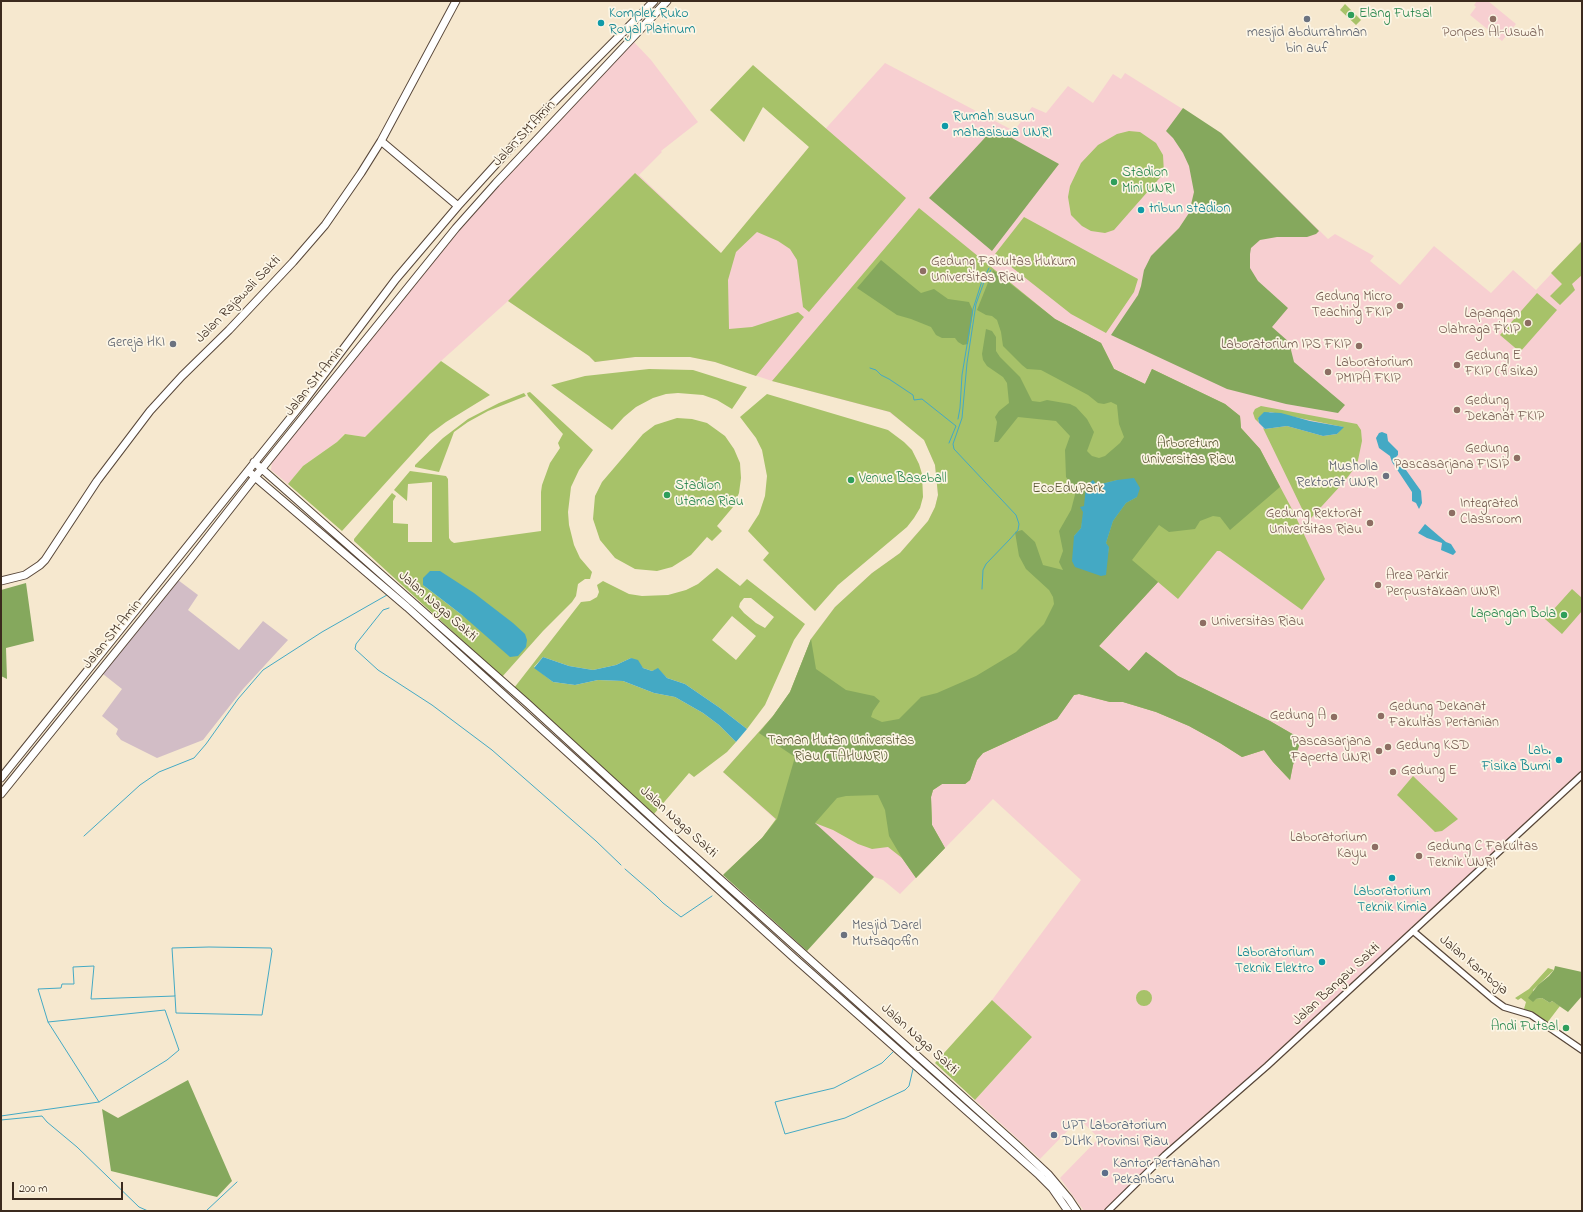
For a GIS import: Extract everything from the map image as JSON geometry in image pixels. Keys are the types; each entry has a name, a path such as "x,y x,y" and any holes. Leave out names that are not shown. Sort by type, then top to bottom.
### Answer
{"main road":[{"name":"Jalan Rajawali Sakti","path":"1,581 25,575 45,560 97,481 133,432 182,376 294,262 325,225 381,141 456,1"},
{"name":"Jalan SM Amin","path":"1,778 218,508 396,279 458,206 538,118 654,1"},
{"name":"Jalan SM Amin","path":"1,794 262,470 407,287 456,228 496,183 667,1"},
{"path":"381,141 458,206"},
{"path":"396,279 407,287"},
{"name":"Jalan Naga Sakti","path":"254,462 522,698 672,836 1018,1146 1048,1174 1065,1193 1077,1211"},
{"name":"Jalan Naga Sakti","path":"248,470 407,607 793,957 1039,1175 1052,1188 1068,1211"},
{"path":"218,508 226,514"}],"street":[{"name":"Jalan Bangau Sakti","path":"1108,1211 1165,1155 1267,1066 1582,776"},
{"name":"Jalan Kamboja","path":"1413,931 1492,999 1504,1007 1531,1015 1582,1050"}],"shaded area":[{"name":"Ponpes Al-Uswah","path":"1477,1 1488,1 1516,24 1502,41 1470,15 1476,7 1474,5"},
{"name":"Universitas Riau","path":"634,42 651,60 698,122 661,151 662,152 639,175 721,253 809,147 885,63 1014,131 1032,107 1046,113 1068,86 1093,103 1113,74 1121,79 1125,73 1221,133 1328,239 1335,234 1374,256 1370,261 1400,285 1434,246 1491,293 1513,270 1536,290 1582,241 1582,771 1334,1002 1156,1162 1104,1211 1084,1211 1060,1178 1099,1138 1079,1119 1040,1159 975,1100 1032,1037 992,1000 1081,880 993,799 900,894 883,880 874,877 723,875 762,838 776,820 723,772 773,716 790,692 811,639 835,607 872,573 900,553 928,521 935,507 938,495 935,465 924,439 889,412 772,381 715,362 690,357 635,357 595,362 589,356 508,301 441,361 365,437 344,434 337,442 303,466 288,484 271,470 272,460 458,229 553,126"},
{"path":"178,580 198,595 188,610 239,650 263,621 288,640 243,689 203,740 157,758 121,740 116,734 118,729 102,716 122,689 103,674"}],"green space":[{"name":"Elang Futsal","path":"1345,4 1361,20 1356,25 1340,10"},
{"path":"753,65 906,198 809,312 803,307 797,260 790,249 778,241 757,232 736,252 728,280 729,329 752,327 798,312 804,317 756,376 715,362 690,357 635,357 595,362 589,356 508,301 635,173 721,253 809,147 763,107 744,142 710,110"},
{"path":"1183,108 1221,133 1319,231 1316,234 1307,237 1277,237 1260,240 1251,248 1250,268 1258,281 1288,308 1272,327 1289,342 1294,362 1345,405 1338,413 1286,404 1227,389 1111,335 1138,295 1144,270 1151,256 1179,228 1189,213 1194,192 1189,166 1183,153 1173,138 1166,131"},
{"path":"994,128 1059,164 992,251 929,198"},
{"name":"Stadion Mini UNRI","path":"1129,131 1140,132 1156,143 1163,155 1164,173 1114,230 1105,233 1091,231 1082,226 1071,215 1068,197 1070,186 1081,163 1098,145 1117,134"},
{"name":"EcoEduPark","path":"919,208 1055,319 1101,343 1114,369 1145,384 1152,369 1225,404 1240,416 1241,428 1260,449 1293,511 1325,579 1302,610 1220,551 1217,551 1178,599 1158,582 1099,646 1129,671 1146,652 1178,676 1270,721 1301,739 1290,780 1264,750 1242,757 1189,726 1156,712 1123,702 1110,702 1079,694 1074,695 1057,719 983,753 977,760 970,780 965,784 942,784 933,790 931,797 932,825 945,848 916,878 902,858 888,847 872,849 858,844 833,830 815,823 723,875 762,838 776,819 723,772 773,716 790,692 811,639 835,607 872,573 900,553 928,521 935,507 938,495 935,465 924,440 890,412 772,381"},
{"path":"1024,217 1138,279 1134,292 1106,333 1071,314 995,254"},
{"path":"1582,241 1582,275 1572,284 1575,290 1560,305 1550,296 1562,284 1551,273"},
{"path":"881,260 921,293 934,289 948,299 969,302 973,311 968,344 963,345 955,338 942,338 936,335 931,327 897,315 857,288"},
{"path":"993,270 1055,319 1101,343 1114,369 1145,384 1152,369 1225,404 1240,416 1241,428 1260,449 1280,487 1230,530 1220,517 1213,516 1200,521 1195,529 1169,532 1159,525 1132,560 1158,582 1099,646 1129,671 1146,652 1178,676 1270,721 1301,739 1290,780 1264,750 1242,757 1189,726 1156,712 1123,702 1110,702 1079,694 1074,695 1057,719 983,753 977,760 970,780 965,784 942,784 933,790 931,797 932,825 945,848 916,878 889,836 885,810 878,795 846,796 837,798 815,823 874,877 807,951 723,875 762,838 777,819 795,757 759,733 790,692 811,639 816,669 846,690 874,696 880,701 871,717 882,722 899,719 921,697 937,693 976,676 1016,652 1044,624 1054,604 1053,597 1049,590 1026,569 1019,556 1015,532 1022,530 1035,542 1043,565 1063,570 1059,562 1063,551 1059,531 1071,510 1076,491 1066,477 1065,450 1070,436 1056,421 1018,417 998,442 994,442 997,422 995,417 999,411 1009,403 1007,383 1003,377 987,366 983,360 982,354 986,329 992,331 996,337 996,351 1020,377 1032,401 1040,402 1047,400 1070,404 1076,407 1087,419 1094,432 1087,451 1092,456 1099,458 1105,456 1120,443 1124,437 1119,424 1117,405 1111,402 1104,404 1098,403 1088,395 1041,370 1027,369 1003,346 997,320 992,316 986,315 977,310","holes":["1117,480 1137,497 1126,503 1113,521 1106,543 1109,548 1107,559 1074,536 1081,528 1084,511 1097,485"]},
{"name":"Lapangan Olahraga FKIP","path":"1537,293 1557,310 1520,352 1500,335"},
{"path":"441,361 490,395 446,422 430,434 342,531 288,484 303,466 337,442 345,434 365,437"},
{"path":"649,369 693,370 747,387 732,409 717,400 703,395 678,393 666,394 653,398 636,407 612,430 551,385 585,376"},
{"path":"530,392 593,450 579,470 571,487 568,512 569,525 574,545 580,558 592,572 590,579 585,579 578,584 576,596 572,602 543,631 502,677 354,541 354,539 392,493 396,496 393,501 393,523 408,524 408,542 432,542 432,482 408,484 407,501 394,490 410,471 446,476 448,479 449,538 454,543 541,531 542,485 550,463 560,448 558,443 563,434 528,396 527,393","holes":["423,585 526,647 462,615"]},
{"path":"524,393 526,396 488,411 454,432 439,472 415,467 415,465 443,438 468,419 499,403"},
{"path":"767,394 888,430 912,450 922,474 923,497 920,508 907,527 838,585 815,611 763,560 769,553 748,531 759,514 765,496 767,476 762,450 756,438 740,417"},
{"path":"1261,406 1357,424 1361,430 1362,441 1357,465 1343,483 1311,518 1306,517 1263,428 1287,426 1323,436 1337,434 1343,427 1270,412 1258,418 1259,423 1255,419 1253,413 1255,409"},
{"name":"Stadion Utama Riau","path":"677,418 692,419 707,423 725,436 734,449 740,463 741,478 739,493 733,507 717,526 722,531 712,541 707,537 691,555 672,567 657,571 635,569 615,558 600,540 593,519 595,496 602,482 643,434 655,425"},
{"path":"717,568 740,586 747,579 805,624 794,640 765,705 747,729 685,684 667,678 658,669 652,671 643,668 631,658 616,665 593,670 569,666 543,657 534,667 553,682 575,685 598,680 623,681 654,693 675,697 703,713 719,725 736,742 727,752 694,777 689,773 654,814 514,688 581,602 590,601 597,597 599,592 597,585 603,581 629,594 642,596 668,595 686,590 698,584","holes":["744,598 751,598 774,617 765,628 756,623 739,607","732,616 756,636 736,660 712,640"]},
{"path":"26,583 34,641 6,648 7,679 1,676 1,590"},
{"name":"Lapangan Bola","path":"1572,589 1582,598 1582,611 1562,634 1545,619"},
{"path":"1413,776 1458,819 1442,831 1435,832 1397,795"},
{"path":"1555,966 1582,972 1582,996 1568,1012 1552,1001 1550,1003 1542,998 1536,999 1533,1002 1528,998 1538,985 1549,976 1554,970"},
{"path":"1548,968 1554,970 1533,990 1536,999 1542,998 1550,1003 1552,1001 1560,1006 1547,1023 1524,1009 1526,1002 1521,998 1518,1000 1515,998 1529,989"},
{"path":"1144,990 1151,995 1152,998 1147,1005 1144,1006 1137,1001 1136,998 1141,991"},
{"path":"992,1000 1032,1037 975,1100 935,1063"},
{"path":"188,1080 232,1181 217,1197 111,1171 102,1109 118,1118"}],"water":[{"path":"1264,412 1281,413 1310,421 1344,427 1337,434 1323,436 1287,426 1265,429 1259,423 1258,418"},
{"path":"1382,432 1387,434 1388,441 1398,451 1398,455 1395,458 1397,465 1406,470 1421,491 1422,503 1419,509 1416,503 1412,501 1412,492 1392,462 1390,456 1379,448 1376,438 1379,433"},
{"path":"1134,478 1140,488 1137,497 1126,503 1113,521 1106,543 1109,547 1106,575 1101,576 1075,567 1072,561 1074,536 1081,528 1083,512 1080,507 1084,506 1086,486 1093,480 1097,485"},
{"path":"1425,524 1446,542 1451,544 1456,552 1453,555 1441,550 1442,543 1418,533"},
{"path":"430,571 440,571 474,593 513,623 525,634 527,640 526,647 518,656 510,657 462,615 423,585 423,578"},
{"path":"543,657 569,666 593,670 616,665 631,658 638,660 643,668 652,671 658,668 667,678 685,684 747,729 736,742 719,725 703,713 675,697 654,693 623,681 598,680 575,685 553,682 534,668"}],"waterway":[{"path":"958,419 962,375 973,309 981,284 989,268"},
{"path":"982,589 983,570 986,564 1018,530 1019,524 1016,515 954,449 953,444 962,418 967,363 976,304 984,282 991,270"},
{"path":"870,368 876,370 881,375 913,395 914,400 922,399 956,426 949,443"},
{"path":"84,836 140,785 159,772 194,758 206,744 238,699 263,670 322,632 387,595"},
{"path":"389,608 383,610 356,644 355,649 378,670 432,705 492,750 596,841 621,865"},
{"path":"625,869 681,917 712,896"},
{"path":"48,1022 38,989 61,988 62,984 74,984 73,967 94,966 91,999 175,996 172,948 271,948 272,951 262,1015 176,1013 175,996"},
{"path":"1,1116 99,1102 167,1060 179,1050 165,1010 48,1022 99,1102"},
{"path":"893,1052 882,1063 834,1088 775,1102 785,1134 845,1118 905,1090 909,1086 913,1069"},
{"path":"1,1120 42,1116 77,1147 139,1207 148,1211"},
{"path":"206,1211 237,1182"}],"place":[{"name":"Elang Futsal","path":"1351,15"},
{"name":"mesjid abdurrahman bin auf","path":"1307,19"},
{"name":"Ponpes Al-Uswah","path":"1493,19"},
{"name":"Komplek Ruko Royal Platinum","path":"601,23"},
{"name":"Rumah susun mahasiswa UNRI","path":"945,126"},
{"name":"Stadion Mini UNRI","path":"1114,182"},
{"name":"tribun stadion","path":"1141,210"},
{"name":"Gedung Fakultas Hukum Universitas Riau","path":"923,271"},
{"name":"Gedung Micro Teaching FKIP","path":"1400,306"},
{"name":"Lapangan Olahraga FKIP","path":"1528,323"},
{"name":"Gereja HKI","path":"173,344"},
{"name":"Laboratorium IPS FKIP","path":"1359,346"},
{"name":"Gedung E FKIP (fisika)","path":"1457,365"},
{"name":"Laboratorium PMIPA FKIP","path":"1328,372"},
{"name":"Gedung Dekanat FKIP","path":"1457,410"},
{"name":"Gedung Pascasarjana FISIP","path":"1517,458"},
{"name":"Musholla Rektorat UNRI","path":"1386,476"},
{"name":"Venue Baseball","path":"851,480"},
{"name":"Stadion Utama Riau","path":"667,495"},
{"name":"Integrated Classroom","path":"1452,513"},
{"name":"Gedung Rektorat Universitas Riau","path":"1370,523"},
{"name":"Area Parkir Perpustakaan UNRI","path":"1378,585"},
{"name":"Lapangan Bola","path":"1564,615"},
{"name":"Universitas Riau","path":"1203,623"},
{"name":"Gedung Dekanat Fakultas Pertanian","path":"1381,716"},
{"name":"Gedung A","path":"1334,717"},
{"name":"Gedung KSD","path":"1388,747"},
{"name":"Pascasarjana Faperta UNRI","path":"1379,751"},
{"name":"Lab. Fisika Bumi","path":"1559,760"},
{"name":"Gedung E","path":"1393,772"},
{"name":"Laboratorium Kayu","path":"1375,847"},
{"name":"Gedung C Fakultas Teknik UNRI","path":"1419,856"},
{"name":"Laboratorium Teknik Kimia","path":"1392,878"},
{"name":"Mesjid Darel Mutsaqoffin","path":"844,935"},
{"name":"Laboratorium Teknik Elektro","path":"1322,962"},
{"name":"Andi Futsal","path":"1566,1028"},
{"name":"UPT Laboratorium DLHK Provinsi Riau","path":"1054,1135"},
{"name":"Kantor Pertanahan Pekanbaru","path":"1105,1173"}],"park label":[{"name":"Arboretum Universitas Riau","path":"1188,454"},
{"name":"Taman Hutan Universitas Riau (TAHUNRI)","path":"841,750"}]}
